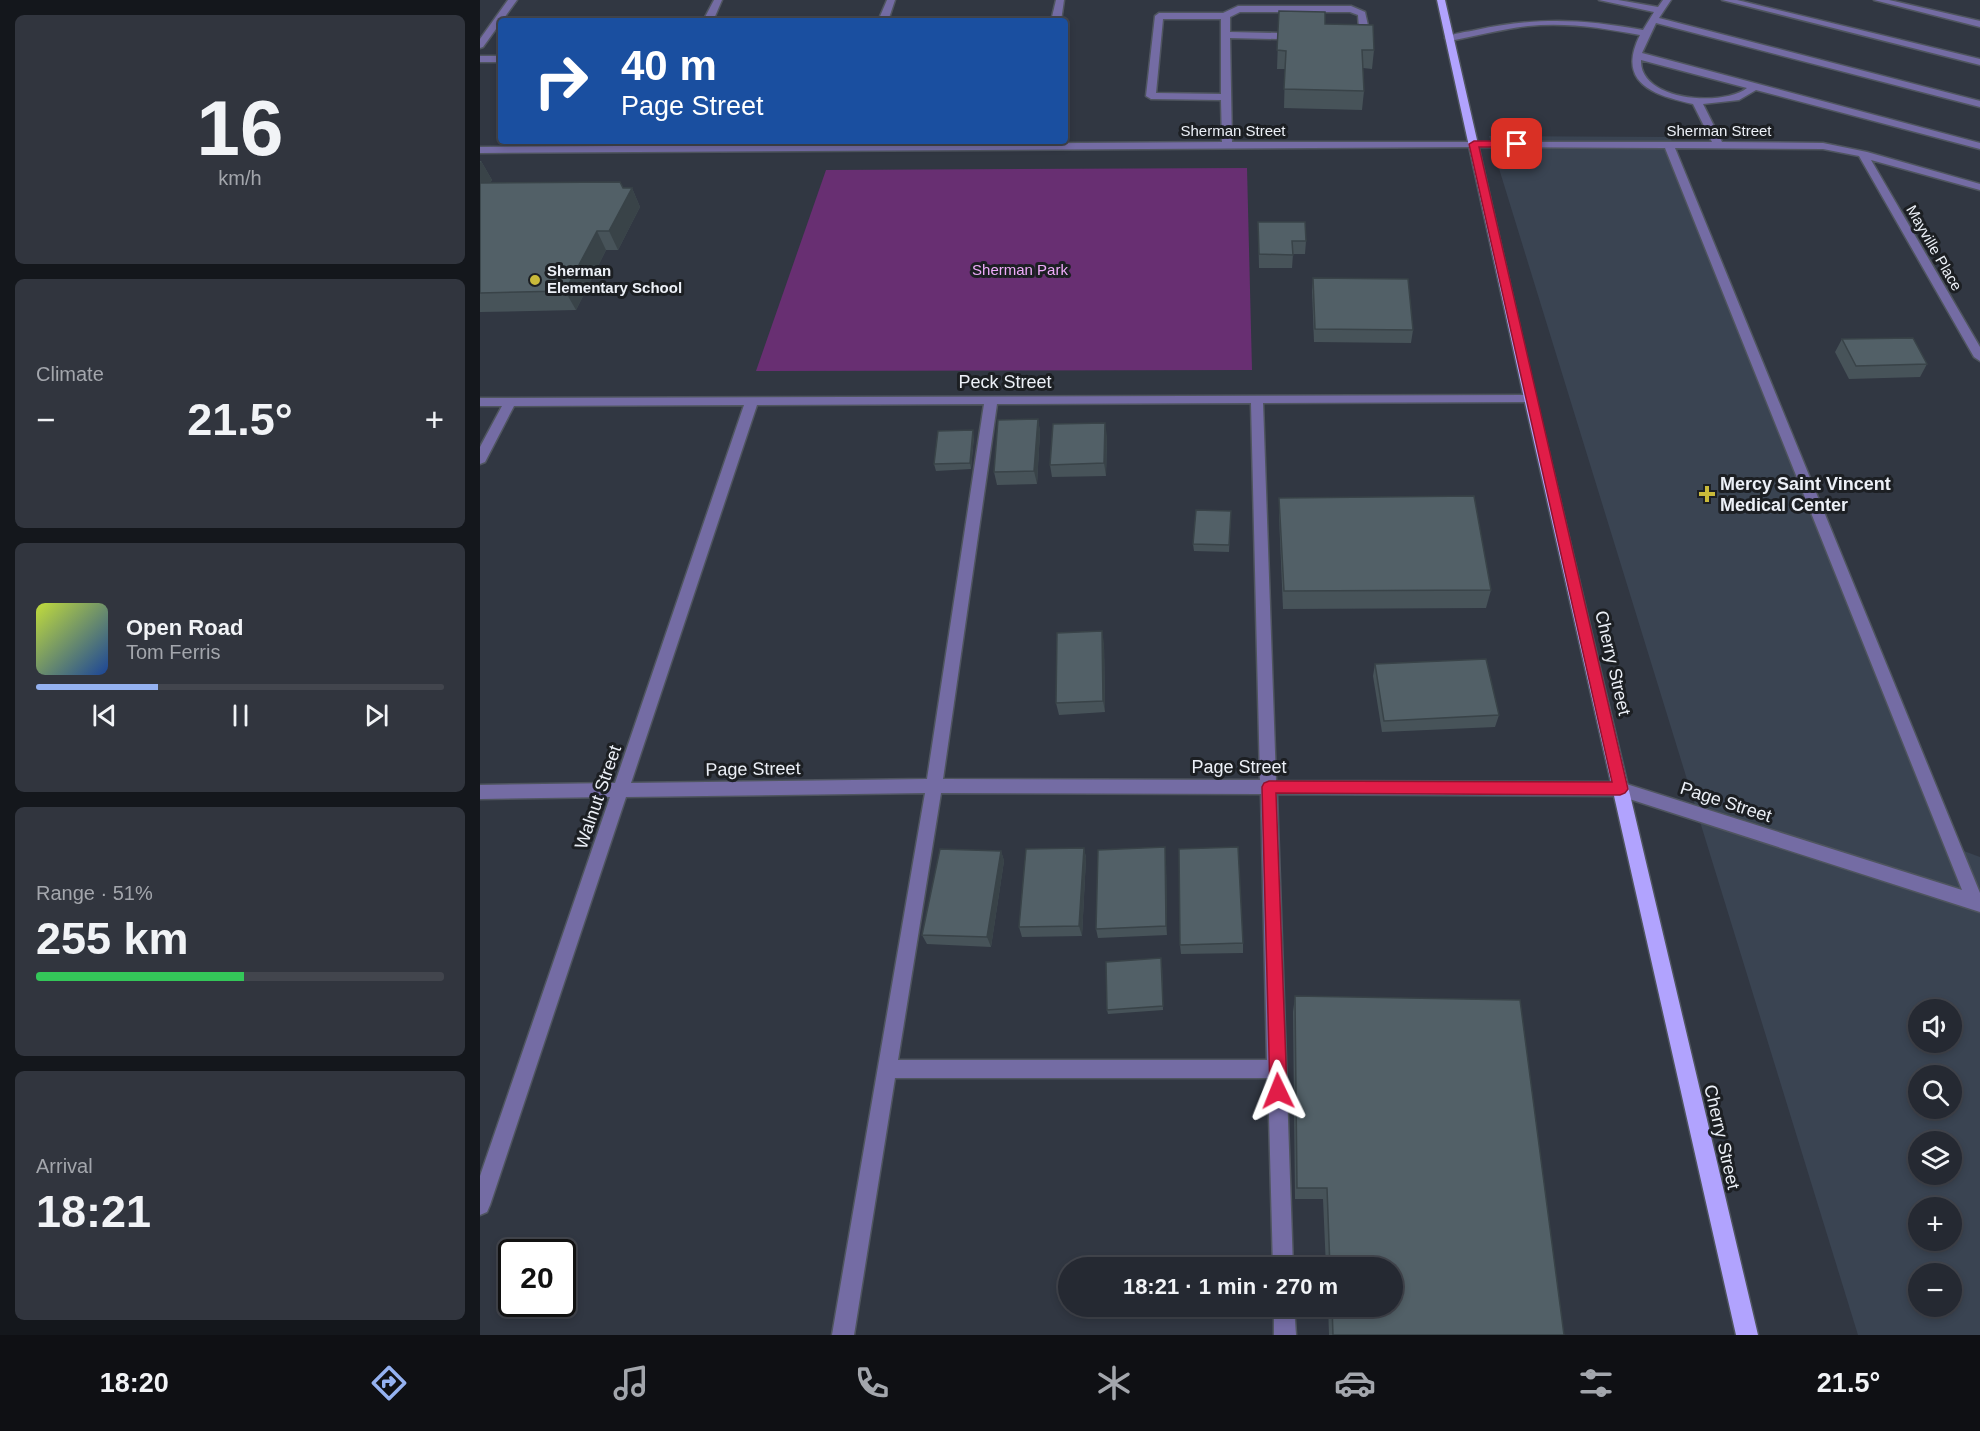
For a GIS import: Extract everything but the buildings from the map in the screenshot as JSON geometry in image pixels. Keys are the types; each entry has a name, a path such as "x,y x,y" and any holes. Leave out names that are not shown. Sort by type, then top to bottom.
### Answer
{"main road":[{"name":"Cherry Street","path":"1441,0 1530,398 1747,1335"}],"street":[{"path":"500,18 513,0"},
{"path":"709,18 718,0"},
{"path":"884,18 891,0"},
{"path":"1057,18 1060,0"},
{"path":"1603,0 1631,2 1660,10"},
{"path":"1667,0 1645,33 1636,56 1635,70 1644,84 1677,99 1697,102 1738,98 1747,95 1754,87"},
{"path":"1726,0 1980,62"},
{"path":"1878,0 1980,24"},
{"path":"1226,97 1151,96 1159,16 1226,16 1238,9 1351,9 1362,14 1364,30 1353,36 1344,36"},
{"path":"1226,16 1227,146"},
{"path":"1653,19 1980,104"},
{"path":"480,45 498,20"},
{"path":"1450,38 1529,23 1565,22 1645,33"},
{"path":"1226,35 1278,36"},
{"path":"1636,56 1980,146"},
{"path":"480,59 498,59"},
{"path":"1697,102 1719,146"},
{"name":"Sherman Street","path":"480,150 644,145 1035,144 1823,147 1863,154 1980,187"},
{"path":"1669,145 1977,903"},
{"name":"Mayville Place","path":"1863,154 1980,357"},
{"path":"1964,328 1980,329"},
{"name":"Peck Street","path":"480,402 1530,398"},
{"path":"1257,399 1283,1257"},
{"name":"Walnut Street","path":"480,1205 752,400"},
{"path":"843,1335 934,786 991,400"},
{"path":"480,459 510,402"},
{"name":"Page Street","path":"480,792 934,786 1620,789 1977,903"},
{"path":"887,1069 1278,1069"},
{"path":"1284,1317 1285,1335"}],"shaded area":[{"name":"Mercy Saint Vincent Medical Center","path":"1489,136 1670,137 1961,850 1980,857 1980,1335 1858,1335"}],"green space":[{"name":"Sherman Park","path":"1247,168 1252,370 756,371 826,170"}],"place":[{"name":"Sherman Elementary School","path":"535,280"},
{"name":"Mercy Saint Vincent Medical Center","path":"1707,494"}],"route":[{"path":"1278,1091 1269,787 1620,789 1474,144 1517,144"}]}
